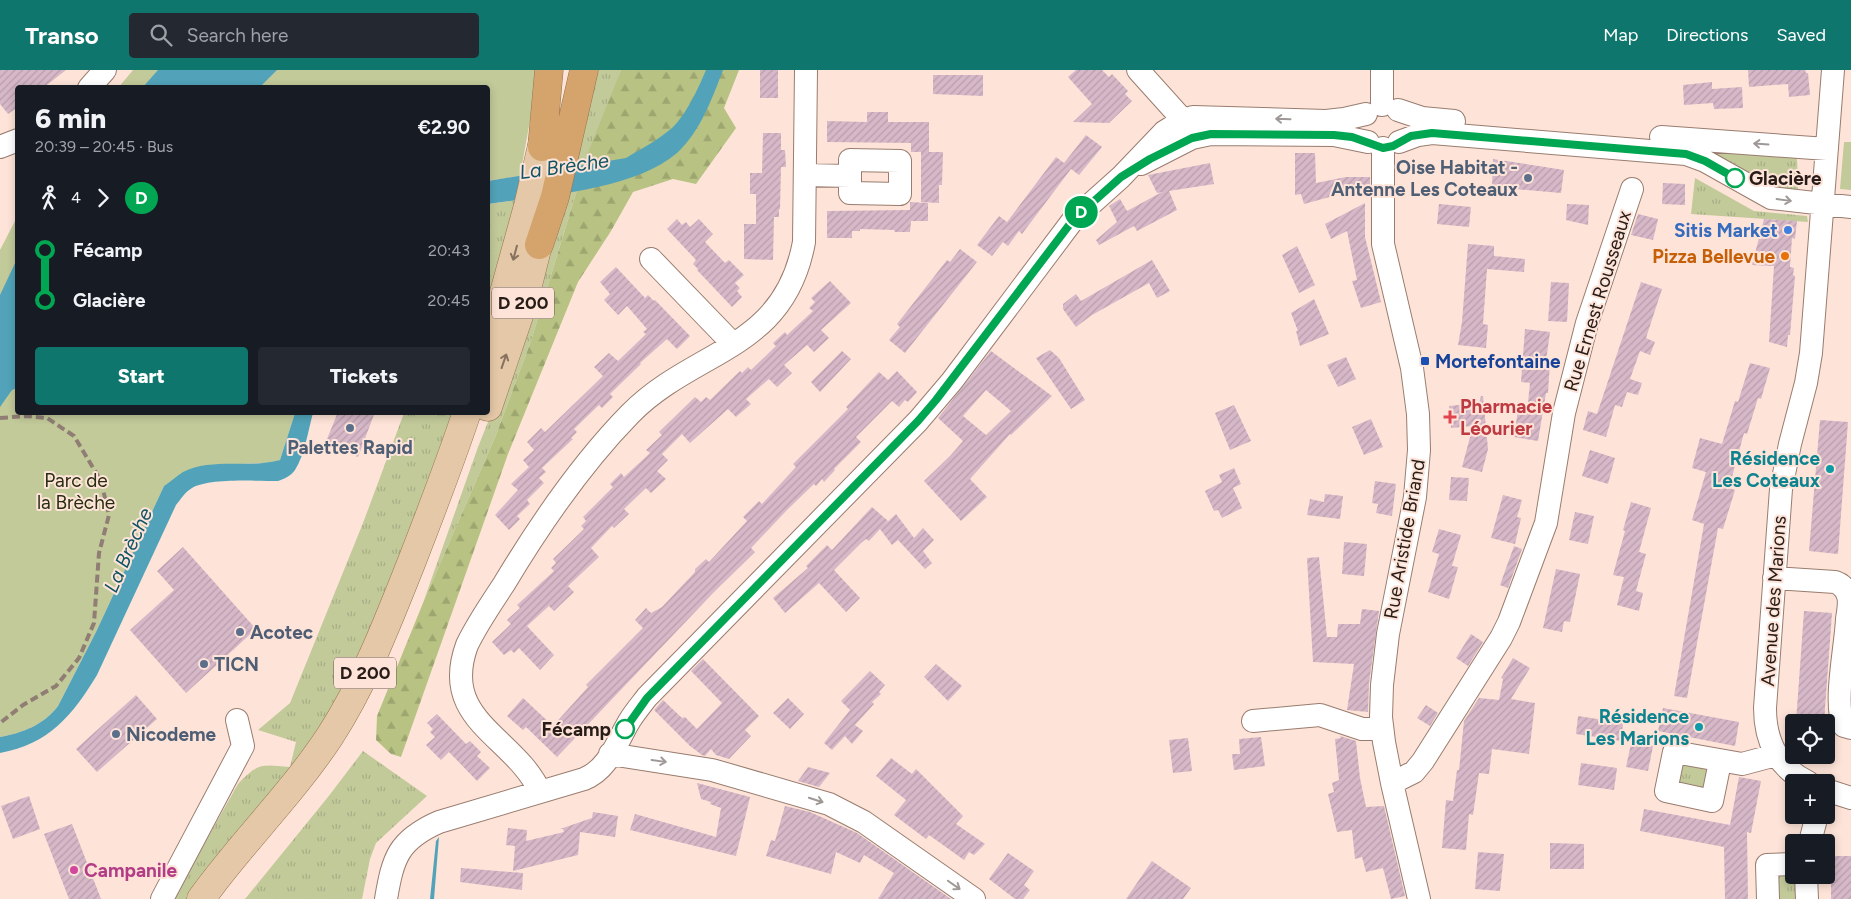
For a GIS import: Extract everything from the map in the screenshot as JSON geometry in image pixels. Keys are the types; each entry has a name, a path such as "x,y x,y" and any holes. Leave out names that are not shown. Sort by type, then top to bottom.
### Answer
{"highway":[{"name":"D 200","path":"539,245 550,160 549,70"},
{"name":"D 200","path":"550,160 584,70"}],"main road":[{"name":"D 200","path":"550,160 559,70"},
{"name":"D 200","path":"550,160 573,70"},
{"name":"D 200","path":"490,345 544,200"},
{"name":"D 200","path":"490,401 518,320 539,245"},
{"name":"D 200","path":"201,899 240,848 307,768 347,707 370,662 404,580 440,491 466,415"},
{"name":"D 200","path":"222,899 238,876 315,781 366,701 390,652 485,415"}],"street":[{"path":"92,85 105,70"},
{"path":"540,792 532,776 478,720 467,704 460,679 462,661 467,645 529,542 586,465 622,422 651,396 752,332 770,316 782,301 794,279 804,242 806,70"},
{"path":"1138,70 1190,128"},
{"path":"1382,70 1382,110"},
{"name":"Avenue des Marions","path":"1794,774 1776,755 1767,733 1765,708 1783,475 1806,383 1811,353 1833,70"},
{"path":"1190,128 1197,117 1337,120 1382,110 1440,120 1827,149"},
{"path":"1382,110 1404,119 1405,126 1403,136 1383,144 1364,136 1361,126 1382,110"},
{"path":"386,899 390,871 396,856 408,842 424,830 439,822 591,776 603,766 630,720 647,698 918,421 952,381 1073,220 1121,177 1164,132 1190,128 1211,134 1334,135 1383,144 1425,133 1448,144 1686,154 1705,161 1771,198 1851,207"},
{"path":"0,147 15,141"},
{"name":"Rue Aristide Briand","path":"1383,144 1383,244 1414,381 1419,432 1419,457 1415,497 1392,610 1386,654 1382,685 1382,729 1392,783 1419,899"},
{"path":"805,175 850,176"},
{"name":"Rue Ernest Rousseaux","path":"1392,783 1414,772 1423,761 1501,638 1509,622 1546,522 1562,420 1584,332 1597,288 1632,189"},
{"path":"651,259 733,344"},
{"path":"1774,578 1835,582 1840,584 1845,590 1848,597 1846,641 1839,704 1840,718 1844,726 1851,728"},
{"path":"1252,721 1320,716 1362,729 1382,729"},
{"path":"162,899 243,746 237,720"},
{"path":"610,754 705,769 829,804 864,822 974,899"},
{"path":"1720,762 1742,764 1776,755"},
{"path":"1835,793 1851,798"},
{"path":"1768,899 1767,864 1785,864"},
{"path":"1806,884 1807,899"}],"green space":[{"path":"133,70 539,70 520,176 490,181 490,85 120,85"},
{"path":"590,70 621,70 577,190 531,341 496,435 423,603 478,447 508,372"},
{"path":"621,70 739,70 724,108 736,128 696,184 673,179 633,192 611,231 578,282 508,454 401,757 391,754 376,740 377,716 423,603 496,435 531,341 583,165"},
{"path":"1844,142 1851,142 1851,190 1840,189"},
{"path":"1691,147 1796,153 1799,194 1791,196"},
{"path":"1695,178 1754,211 1807,216 1808,222 1691,214"},
{"path":"518,200 490,308 490,204"},
{"name":"Parc de la Brèche","path":"15,221 15,415 294,415 280,460 272,463 209,465 164,486 96,632 58,706 46,718 32,727 0,737 0,250"},
{"path":"403,415 456,415 372,633 323,727 190,899 173,899 238,784 256,768 261,766 290,767 296,742 258,730 290,703 363,523"},
{"path":"363,751 427,796 376,843 370,859 362,899 245,899 328,797"},
{"path":"1680,760 1711,766 1706,794 1675,789"},
{"path":"1777,875 1785,875 1785,884 1800,884 1801,899 1772,899"}],"water":[{"path":"158,70 277,70 262,85 145,85"},
{"path":"706,70 723,70 699,125 677,153 659,165 613,183 587,189 490,204 490,181 626,158 672,128 682,116"},
{"path":"15,263 15,389 12,390 0,407 0,295"},
{"path":"294,415 313,415 304,450 293,472 287,477 278,481 210,483 192,488 187,492 176,505 97,675 88,690 58,726 46,735 17,749 0,753 0,737 32,727 46,718 58,706 96,632 164,486 183,472 206,465 256,464 280,460"},
{"path":"439,837 434,899 430,899 436,841"}],"building":[{"path":"0,70 66,70 47,85 15,85 15,109 8,114 0,104"},
{"path":"760,70 778,70 778,98 760,98"},
{"path":"1076,70 1102,70 1109,77 1112,74 1128,91 1125,94 1132,101 1109,123 1073,122 1092,104 1068,77"},
{"path":"1748,70 1805,70 1808,73 1810,95 1789,97 1788,84 1749,87"},
{"path":"933,75 983,75 983,96 933,94"},
{"path":"1712,82 1712,89 1742,87 1743,108 1714,109 1713,103 1684,105 1683,85"},
{"path":"867,112 888,112 888,122 929,122 929,152 911,152 911,143 827,142 827,121 867,122"},
{"path":"763,133 781,133 781,150 785,150 786,167 781,167 779,217 774,217 773,260 744,259 744,224 756,224 756,194 750,194 750,173 762,173"},
{"path":"1086,135 1102,147 1079,175 1071,169 1022,234 1019,231 1008,246 1003,242 992,256 977,245 999,216 1007,222 1056,157 1064,163"},
{"path":"921,152 943,152 942,185 939,185 939,203 921,202"},
{"path":"1295,153 1315,153 1316,183 1346,177 1370,177 1370,186 1304,204 1301,194 1295,195"},
{"name":"Oise Habitat - Antenne Les Coteaux","path":"1493,159 1564,170 1561,193 1492,187"},
{"path":"1210,163 1214,184 1169,191 1177,210 1137,231 1134,226 1099,245 1096,240 1117,222 1109,206 1120,199 1127,211 1162,192 1157,193 1148,175"},
{"path":"1663,183 1685,184 1685,205 1662,204"},
{"path":"910,202 928,203 928,221 911,221 910,232 860,229 860,231 852,231 852,238 827,238 827,211 910,210"},
{"path":"1365,203 1365,237 1381,302 1361,308 1352,281 1357,280 1347,231 1331,239 1325,224"},
{"path":"1439,204 1471,207 1469,227 1437,224"},
{"path":"1567,204 1589,205 1588,225 1566,220"},
{"path":"1638,214 1658,219 1653,240 1631,235"},
{"path":"677,219 682,225 686,222 690,227 699,219 713,234 705,242 725,263 729,260 744,275 735,283 740,288 737,291 742,297 732,307 697,270 693,264 696,260 667,229"},
{"path":"1764,219 1797,221 1795,239 1792,238 1790,267 1794,268 1793,275 1795,276 1790,335 1788,335 1787,347 1769,342 1774,266 1752,265"},
{"path":"1468,244 1494,246 1494,256 1525,259 1524,272 1487,269 1483,324 1488,325 1486,348 1458,345 1462,322"},
{"path":"1297,246 1315,285 1299,293 1282,255"},
{"path":"960,249 977,262 905,353 889,340 900,327 897,324 947,260 950,262"},
{"path":"1152,260 1170,291 1157,298 1149,283 1092,315 1076,327 1063,309 1063,304 1076,294 1081,301"},
{"path":"616,267 645,298 648,295 655,300 690,336 677,349 667,339 610,394 613,397 602,408 599,405 574,429 577,432 571,438 573,439 542,468 546,472 539,478 544,483 527,500 530,504 517,516 520,519 509,530 495,515 518,490 511,484 529,467 523,460 534,450 527,442 541,428 545,432 603,376 594,367 609,353 618,361 646,334 643,332 647,329 627,306 618,315 604,300 610,294 600,282"},
{"path":"830,281 851,303 821,330 829,338 814,352 807,345 784,365 792,373 777,387 769,379 746,399 751,404 736,417 728,409 690,443 682,434 662,454 668,460 657,471 666,479 651,493 646,488 624,509 629,514 614,528 612,526 591,548 599,557 568,586 574,592 554,611 549,606 527,626 554,655 540,670 519,648 514,653 511,650 504,655 492,642 511,624 507,620 520,608 517,605 554,571 551,568 556,563 553,559 584,529 581,526 586,521 583,517 613,487 610,484 621,473 624,477 650,453 646,450 662,435 659,432 695,397 701,402 706,397 710,400 740,371 742,373 748,367 751,370 776,346 773,343 785,332 787,335 813,311 809,308 815,302 811,298"},
{"path":"1551,282 1569,283 1567,322 1548,321"},
{"path":"1641,282 1662,289 1646,338 1655,342 1650,355 1640,351 1630,379 1642,383 1638,395 1627,392 1622,407 1615,405 1606,437 1583,430 1588,411 1597,414"},
{"path":"1314,299 1329,334 1300,346 1296,331 1298,331 1291,313"},
{"path":"1525,329 1550,332 1546,361 1550,362 1548,393 1546,393 1538,441 1514,437 1518,410 1527,412 1530,383 1521,382"},
{"path":"1050,350 1059,358 1085,400 1071,409 1036,358"},
{"path":"842,351 851,359 820,392 811,382"},
{"path":"991,351 1052,396 1010,434 970,479 987,497 961,521 924,481 963,441 938,418","holes":["986,390 1011,411 986,435 963,416"]},
{"path":"1346,357 1356,379 1338,387 1327,365"},
{"path":"1750,363 1770,368 1761,399 1758,398 1747,434 1744,433 1729,488 1735,490 1723,529 1718,528 1687,698 1674,696 1704,524 1692,520 1706,472 1692,468 1700,438 1722,444 1735,401 1738,402"},
{"path":"897,371 917,392 908,402 905,400 899,407 892,401 856,437 861,442 824,482 822,479 816,486 814,484 787,510 751,548 755,552 714,592 557,757 526,727 523,730 507,716 523,698 553,726 588,687 586,685 643,628 635,620 646,608 651,613 662,607 695,572 695,569 706,559 709,562 747,521 743,517 759,501 762,504 796,467 793,464 848,409 846,407 879,372 888,380"},
{"path":"1481,396 1483,396 1488,449 1482,472 1462,467 1473,426 1451,428 1449,406 1479,403"},
{"path":"1234,405 1251,441 1230,450 1215,413"},
{"name":"Palettes Rapid","path":"337,415 374,415 358,457 325,444"},
{"path":"1371,419 1383,447 1364,455 1352,427"},
{"name":"Résidence Les Coteaux","path":"1820,420 1848,422 1838,554 1809,551"},
{"path":"1590,450 1615,458 1608,484 1582,476"},
{"path":"1234,468 1241,484 1233,488 1242,508 1222,518 1218,510 1214,511 1205,491 1222,482 1219,475"},
{"path":"1451,477 1469,478 1467,501 1449,500"},
{"path":"1375,481 1396,484 1392,516 1376,513 1378,504 1372,503"},
{"path":"1325,494 1343,496 1340,519 1307,515 1310,499 1324,502"},
{"path":"1503,495 1522,500 1517,517 1521,518 1515,544 1491,538"},
{"path":"1631,502 1651,508 1639,552 1646,554 1636,591 1643,593 1639,611 1617,605 1624,577 1613,575"},
{"path":"872,507 888,521 881,528 896,514 914,538 923,528 934,540 923,551 932,563 925,569 898,540 892,545 880,529 869,541 866,539 861,543 834,570 860,598 846,612 819,583 785,613 773,598 808,568 806,566 827,545 832,550"},
{"path":"1575,512 1594,516 1588,544 1569,540"},
{"path":"1439,529 1461,535 1452,566 1458,567 1449,599 1428,592 1439,554 1432,552"},
{"path":"1344,542 1367,544 1364,576 1342,574"},
{"path":"1514,546 1522,549 1508,588 1500,585"},
{"path":"183,547 256,629 186,693 130,630 174,590 157,571"},
{"path":"1319,557 1327,637 1337,637 1338,624 1360,624 1362,609 1379,611 1369,683 1368,712 1347,710 1354,664 1313,662 1307,558"},
{"path":"1556,569 1580,574 1570,622 1564,621 1562,632 1543,628"},
{"path":"1804,611 1832,613 1825,714 1797,714"},
{"path":"1471,634 1483,642 1468,666 1456,658"},
{"path":"1513,658 1530,668 1511,699 1535,703 1529,754 1492,749 1489,774 1479,773 1473,815 1469,814 1466,850 1442,848 1446,800 1453,801 1457,770 1459,770 1464,721 1479,698 1499,700 1503,679 1501,678"},
{"path":"703,659 759,716 745,730 751,736 729,759 716,755 711,749 705,756 702,755 690,746 654,710 663,700 697,729 722,703 691,671"},
{"path":"936,664 962,686 948,701 924,677"},
{"path":"870,671 885,685 879,692 881,694 872,702 874,704 855,725 863,731 852,744 845,736 832,750 824,743 850,710 841,701"},
{"name":"Nicodeme","path":"136,695 157,719 97,772 76,749"},
{"path":"788,698 804,714 790,729 773,713"},
{"path":"1426,705 1438,713 1430,726 1417,718"},
{"name":"Résidence Les Marions","path":"1663,708 1739,722 1735,746 1658,731"},
{"path":"437,714 466,744 470,741 481,752 477,756 490,768 477,781 449,752 441,760 426,745 435,737 430,732 433,729 427,723"},
{"path":"1578,716 1623,723 1621,741 1576,734"},
{"path":"1340,736 1356,741 1360,778 1366,807 1384,806 1405,896 1391,899 1383,868 1366,872 1362,857 1355,859 1352,830 1337,832 1328,794 1334,792 1332,783 1339,780 1335,739 1341,738"},
{"path":"1261,737 1265,766 1234,770 1232,754 1240,754 1239,739"},
{"path":"1188,738 1192,771 1173,773 1169,740"},
{"path":"1631,744 1653,746 1648,771 1626,767"},
{"path":"891,758 912,774 916,769 963,816 956,824 985,844 974,855 969,852 964,860 929,835 926,839 894,815 906,800 876,776"},
{"path":"1581,763 1617,768 1614,790 1578,785"},
{"path":"808,767 830,773 819,787 798,781"},
{"path":"1739,777 1761,781 1751,833 1747,832 1748,899 1725,899 1724,847 1640,831 1644,809 1730,825"},
{"path":"697,783 750,797 736,856 630,830 635,814 716,837 721,808 701,799"},
{"name":"Campanile","path":"29,796 40,829 13,839 1,806"},
{"path":"785,806 810,812 857,833 951,899 878,899 894,873 864,855 860,863 836,852 831,874 766,856 771,840 775,841"},
{"path":"593,812 618,816 615,837 580,832 578,855 513,871 515,846 506,845 508,828 527,830 526,841 564,832 563,829 560,829 592,818"},
{"name":"Campanile","path":"72,824 101,899 69,899 44,834"},
{"path":"1550,843 1584,844 1584,869 1550,869"},
{"path":"1478,852 1504,854 1500,891 1475,889"},
{"path":"1008,853 1034,871 1024,885 1030,890 1023,899 1015,899 989,879"},
{"path":"1835,856 1851,856 1851,899 1831,899 1831,884 1835,884"},
{"path":"1152,861 1191,888 1183,899 1126,899"},
{"path":"461,868 523,873 522,890 460,882"}],"railway":[{"path":"0,418 26,416 47,418 74,436 101,481 109,515 99,553 94,623 79,658 56,686 23,705 0,723"}],"bus line":[{"name":"D","path":"625,729 647,698 918,421 952,381 1073,220 1121,177 1150,159 1192,138 1211,134 1334,135 1352,137 1368,142 1376,147 1386,148 1411,136 1432,133 1686,154 1705,161 1735,178"}],"place":[{"name":"Oise Habitat - Antenne Les Coteaux","path":"1528,178"},
{"name":"Glacière","path":"1735,178"},
{"name":"Sitis Market","path":"1788,230"},
{"name":"Pizza Bellevue","path":"1785,256"},
{"name":"Mortefontaine","path":"1425,361"},
{"name":"Pharmacie Léourier","path":"1450,417"},
{"name":"Palettes Rapid","path":"350,428"},
{"name":"Résidence Les Coteaux","path":"1830,469"},
{"name":"Acotec","path":"240,632"},
{"name":"TICN","path":"204,664"},
{"name":"Résidence Les Marions","path":"1699,727"},
{"name":"Fécamp","path":"625,729"},
{"name":"Nicodeme","path":"116,734"},
{"name":"Campanile","path":"74,870"}],"water label":[{"name":"La Brèche","path":"564,166"},
{"name":"La Brèche","path":"128,550"}]}
